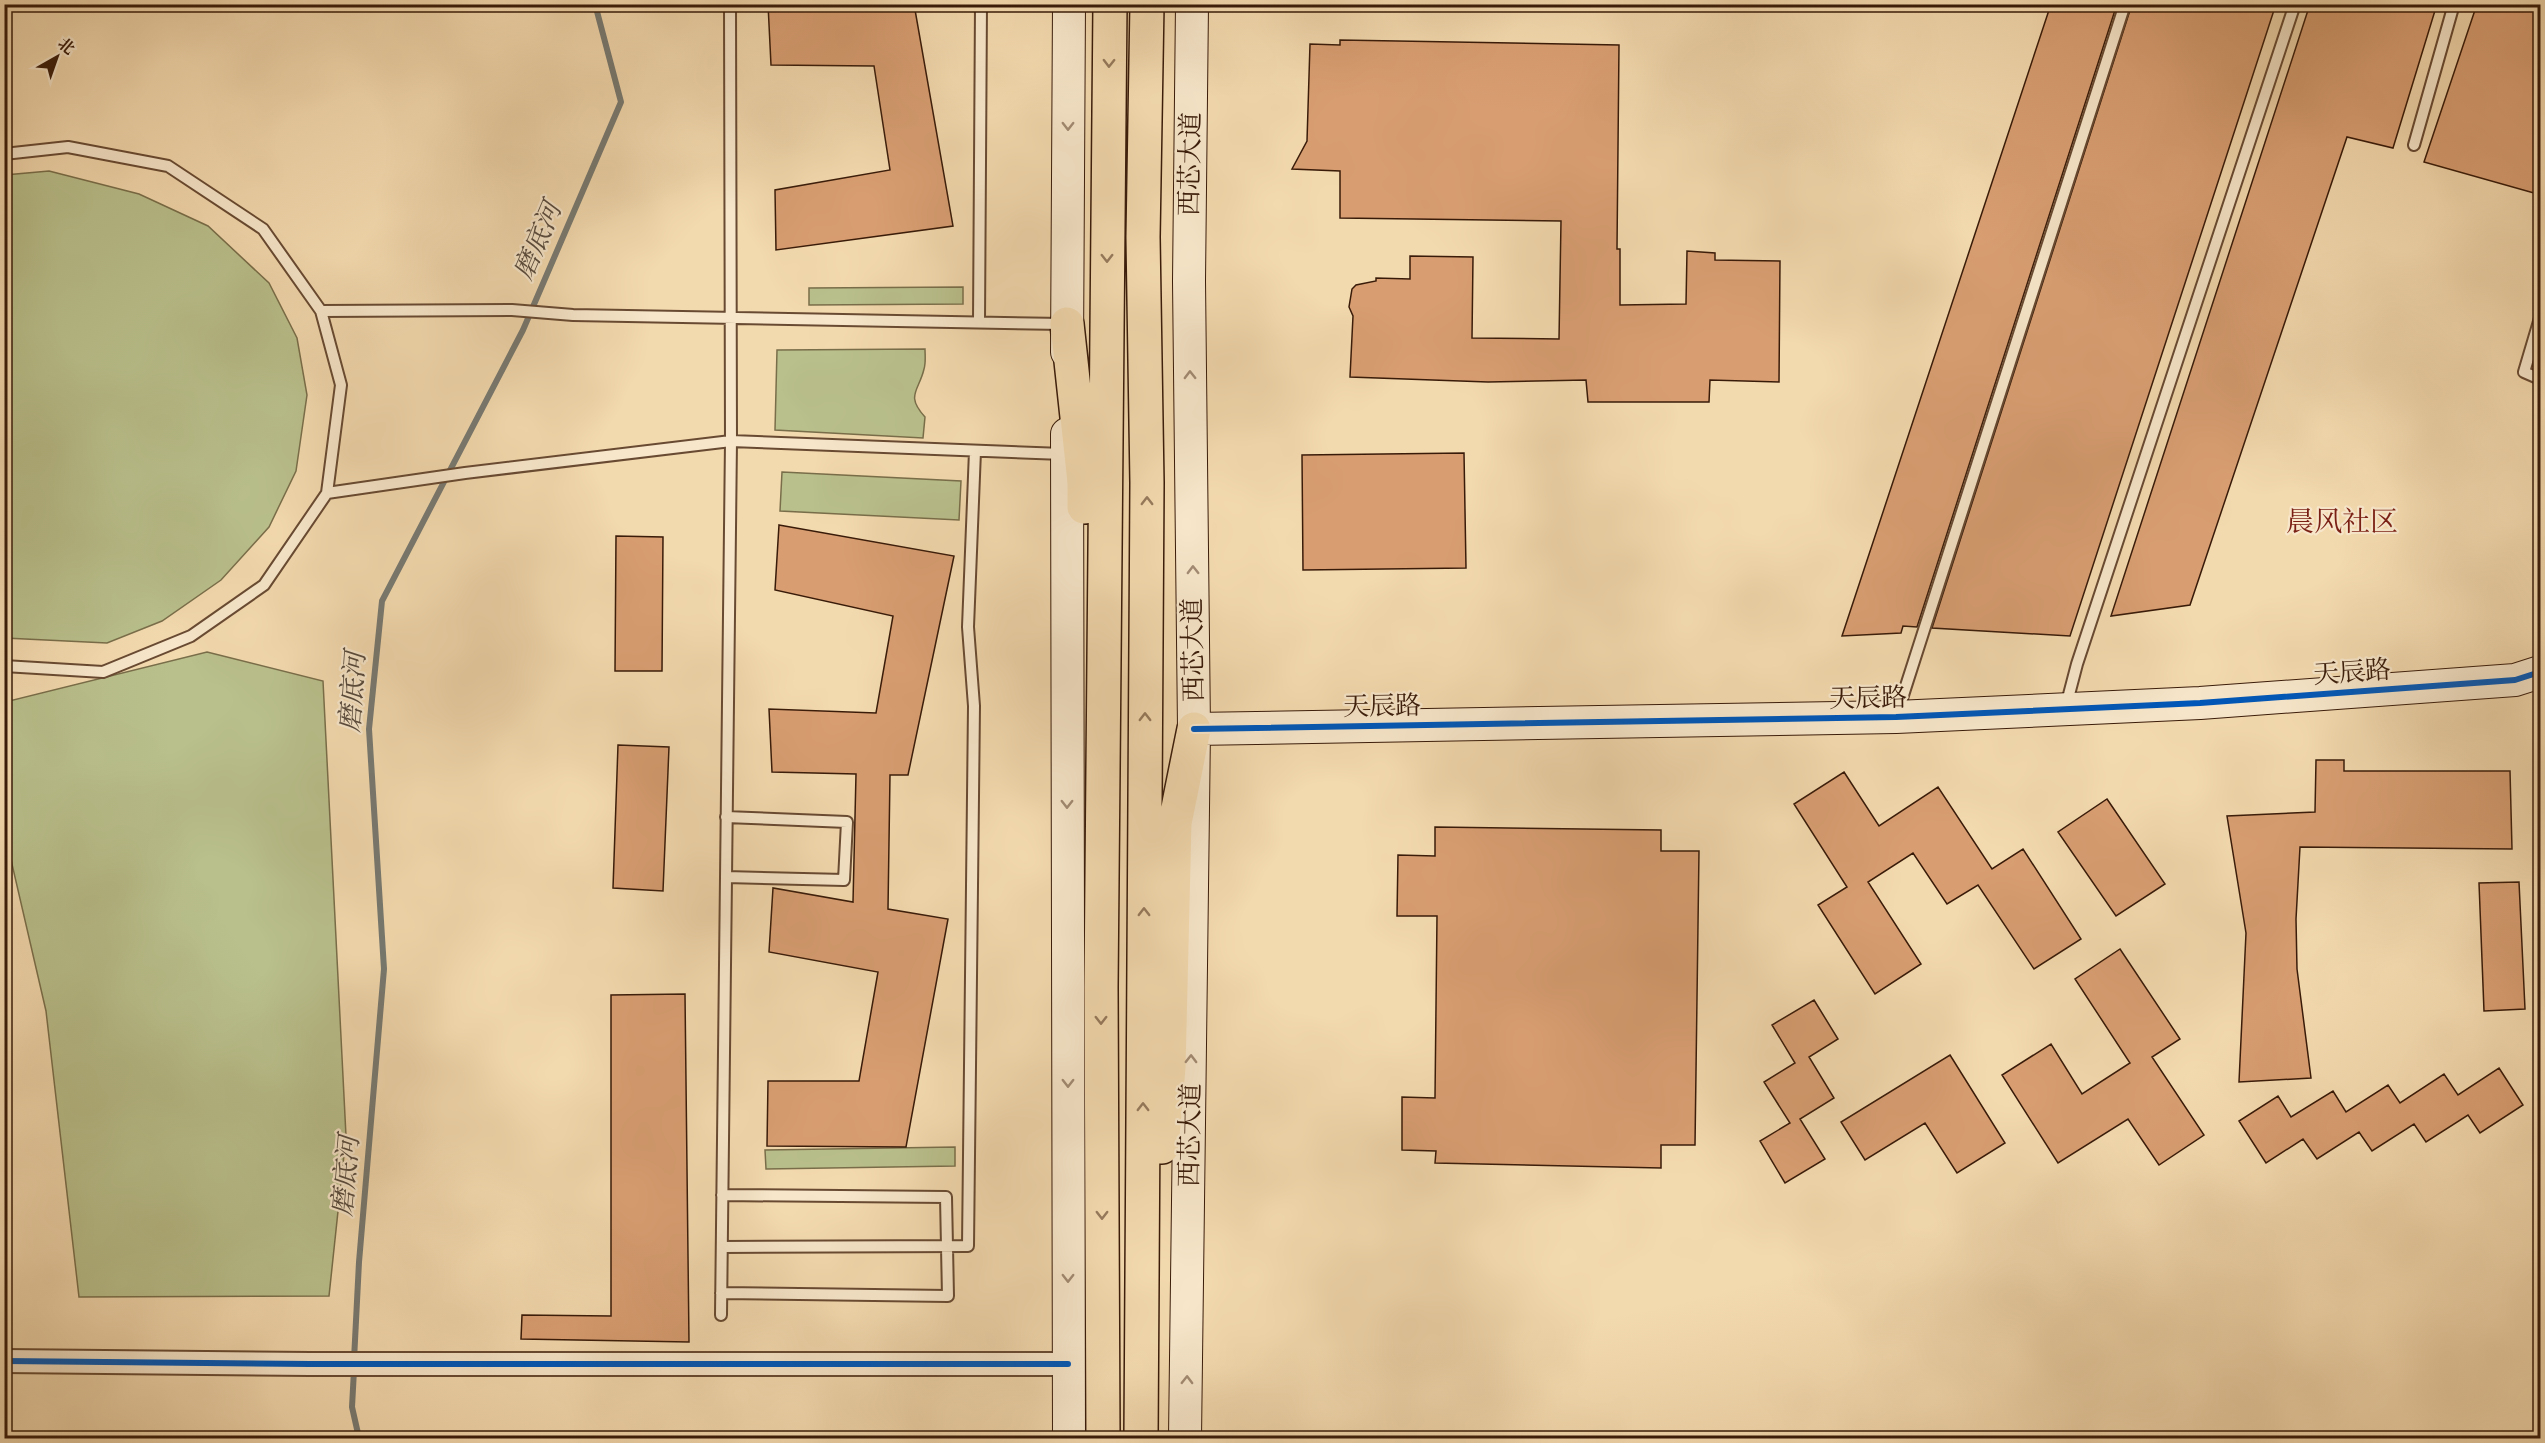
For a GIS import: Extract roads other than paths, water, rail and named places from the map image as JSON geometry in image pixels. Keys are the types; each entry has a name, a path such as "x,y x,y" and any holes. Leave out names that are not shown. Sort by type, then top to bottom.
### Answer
{"highway":[{"path":"1103,1438 1101,987 1110,4"},
{"name":"西芯大道","path":"1140,1438 1147,495 1143,237 1146,4"},
{"path":"1067,324 1084,482 1085,745 1101,987"},
{"path":"1141,1376 1169,1068 1175,823 1194,729"}],"main road":[{"path":"1069,4 1067,324 1069,1438"},
{"name":"西芯大道","path":"1185,1438 1194,729 1189,281 1192,4"},
{"name":"天辰路","path":"1194,729 1896,717 2065,710 2200,703 2515,680 2541,672"}],"street":[{"path":"4,1361 310,1364 1068,1364"}],"lane":[{"path":"721,1314 731,318 730,4"},
{"path":"980,322 981,4"},
{"path":"1896,717 2125,4"},
{"path":"2065,710 2077,664 2295,4"},
{"path":"2414,145 2454,4"},
{"path":"4,154 68,147 168,166 263,229 321,310 341,385 327,493 264,585 191,636 103,672 4,666"},
{"path":"321,310 512,310 573,315 1067,324"},
{"path":"2541,318 2524,372 2541,379"},
{"path":"327,493 410,480 730,441 1067,454"},
{"path":"722,1247 968,1246 974,706 968,627 975,451"},
{"path":"726,817 846,822 844,880 726,877"},
{"path":"721,1293 948,1296 946,1197 722,1195"}],"waterway":[{"name":"磨底河","path":"354,1360 359,1262 384,969 369,729 382,601 523,330 621,102 595,4"},
{"name":"磨底河","path":"354,1370 352,1407 359,1438"}],"district":[{"name":"晨风社区","path":"2342,522"}]}
